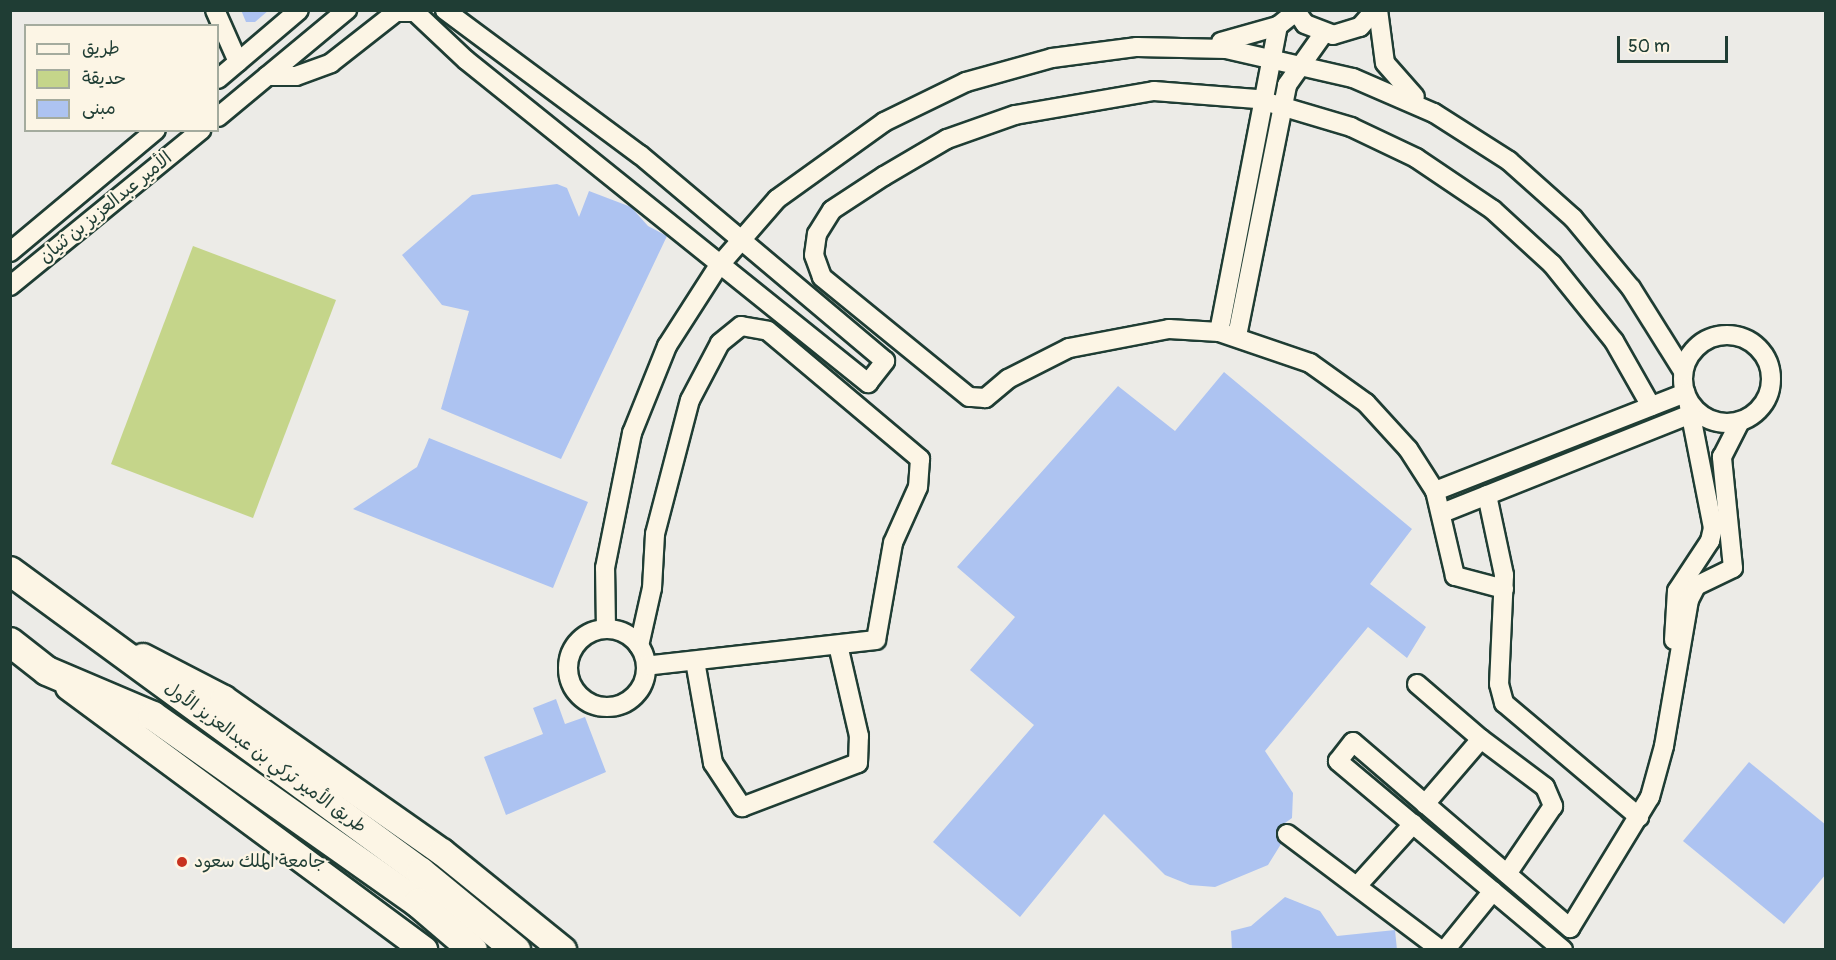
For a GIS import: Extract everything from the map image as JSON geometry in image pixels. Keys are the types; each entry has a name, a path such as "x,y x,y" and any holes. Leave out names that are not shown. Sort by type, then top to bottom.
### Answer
{"main road":[{"name":"طريق الأمير تركي بن عبدالعزيز الأول","path":"10,571 421,872 516,950"},
{"path":"86,628 224,699 442,852 563,950"},
{"name":"طريق الأمير تركي بن عبدالعزيز الأول","path":"10,642 47,671 153,716 418,903 473,950"},
{"path":"47,671 424,950"}],"street":[{"path":"215,10 238,62"},
{"path":"219,78 299,10"},
{"path":"219,116 347,10"},
{"path":"267,76 296,76 331,63 396,12 416,12 473,65 868,383 885,361 741,239 445,10"},
{"path":"606,630 605,568 632,434 668,346 720,264 741,239 812,171 928,99 1052,58 1242,40 1278,26 1295,11 1324,33 1347,33 1376,10 1385,63 1398,83 1434,113 1509,161 1573,218 1631,288 1683,371 1713,528 1673,603 1674,690"},
{"path":"1219,332 1270,57 1278,26"},
{"path":"1237,336 1283,106 1299,62 1324,33"},
{"path":"1182,46 1299,62 1353,78 1434,113"},
{"path":"473,65 494,47"},
{"path":"1503,589 1455,576 1435,491 1408,449 1366,403 1310,363 1237,336 1219,332 1169,329 1069,348 1008,379 985,398 969,397 822,277 814,255 817,234 832,210 884,176 947,139 1015,115 1154,92 1262,101 1351,127 1416,158 1492,210 1552,264 1608,332 1651,406"},
{"name":"الأمير عبدالعزيز بن ثنيان","path":"10,252 154,132"},
{"name":"الأمير عبدالعزيز بن ثنيان","path":"10,286 199,132"},
{"path":"639,646 606,630 582,639 573,649 568,673 580,696 603,707 627,702 644,682 646,666 639,646 652,588 656,534 681,429 720,342 741,326 768,331 920,459 918,487 893,543 876,640 646,666"},
{"path":"1563,950 1338,760 1353,742 1570,928 1639,817 1664,746 1689,600 1696,586 1733,568 1722,457 1740,422 1762,408 1772,385 1760,349 1736,336 1708,339 1688,358 1683,371"},
{"path":"1435,491 1651,406 1688,402 1710,420 1740,422"},
{"path":"1442,513 1487,495 1688,402"},
{"path":"1487,495 1503,589 1503,703 1639,817"},
{"path":"695,661 713,764 742,807 858,764 860,736 838,645"},
{"path":"1417,684 1481,738 1545,787 1553,806 1507,874"},
{"path":"1425,804 1481,738"},
{"path":"1357,886 1413,824"},
{"path":"1287,834 1441,950"},
{"path":"1445,950 1493,891"}],"green space":[{"path":"193,246 336,300 253,518 111,464"}],"building":[{"path":"241,10 269,10 255,22 246,22"},
{"path":"557,184 567,188 579,217 589,191 631,207 648,226 667,236 561,459 441,409 469,311 442,305 402,255 472,195"},
{"path":"1224,372 1412,529 1370,584 1426,627 1407,658 1368,627 1265,751 1293,793 1292,818 1278,828 1281,844 1268,865 1215,887 1190,885 1165,875 1104,814 1020,917 933,842 1034,725 970,670 1015,617 957,567 1118,386 1175,431"},
{"path":"429,438 588,502 553,588 353,509 417,467"},
{"path":"556,699 565,724 585,717 606,772 506,815 484,757 543,734 533,708"},
{"path":"1749,762 1826,825 1826,874 1784,924 1683,841"},
{"path":"1285,897 1320,911 1337,936 1395,930 1397,950 1232,950 1231,931 1251,926"}],"place":[{"name":"جامعة الملك سعود","path":"182,862"}]}
